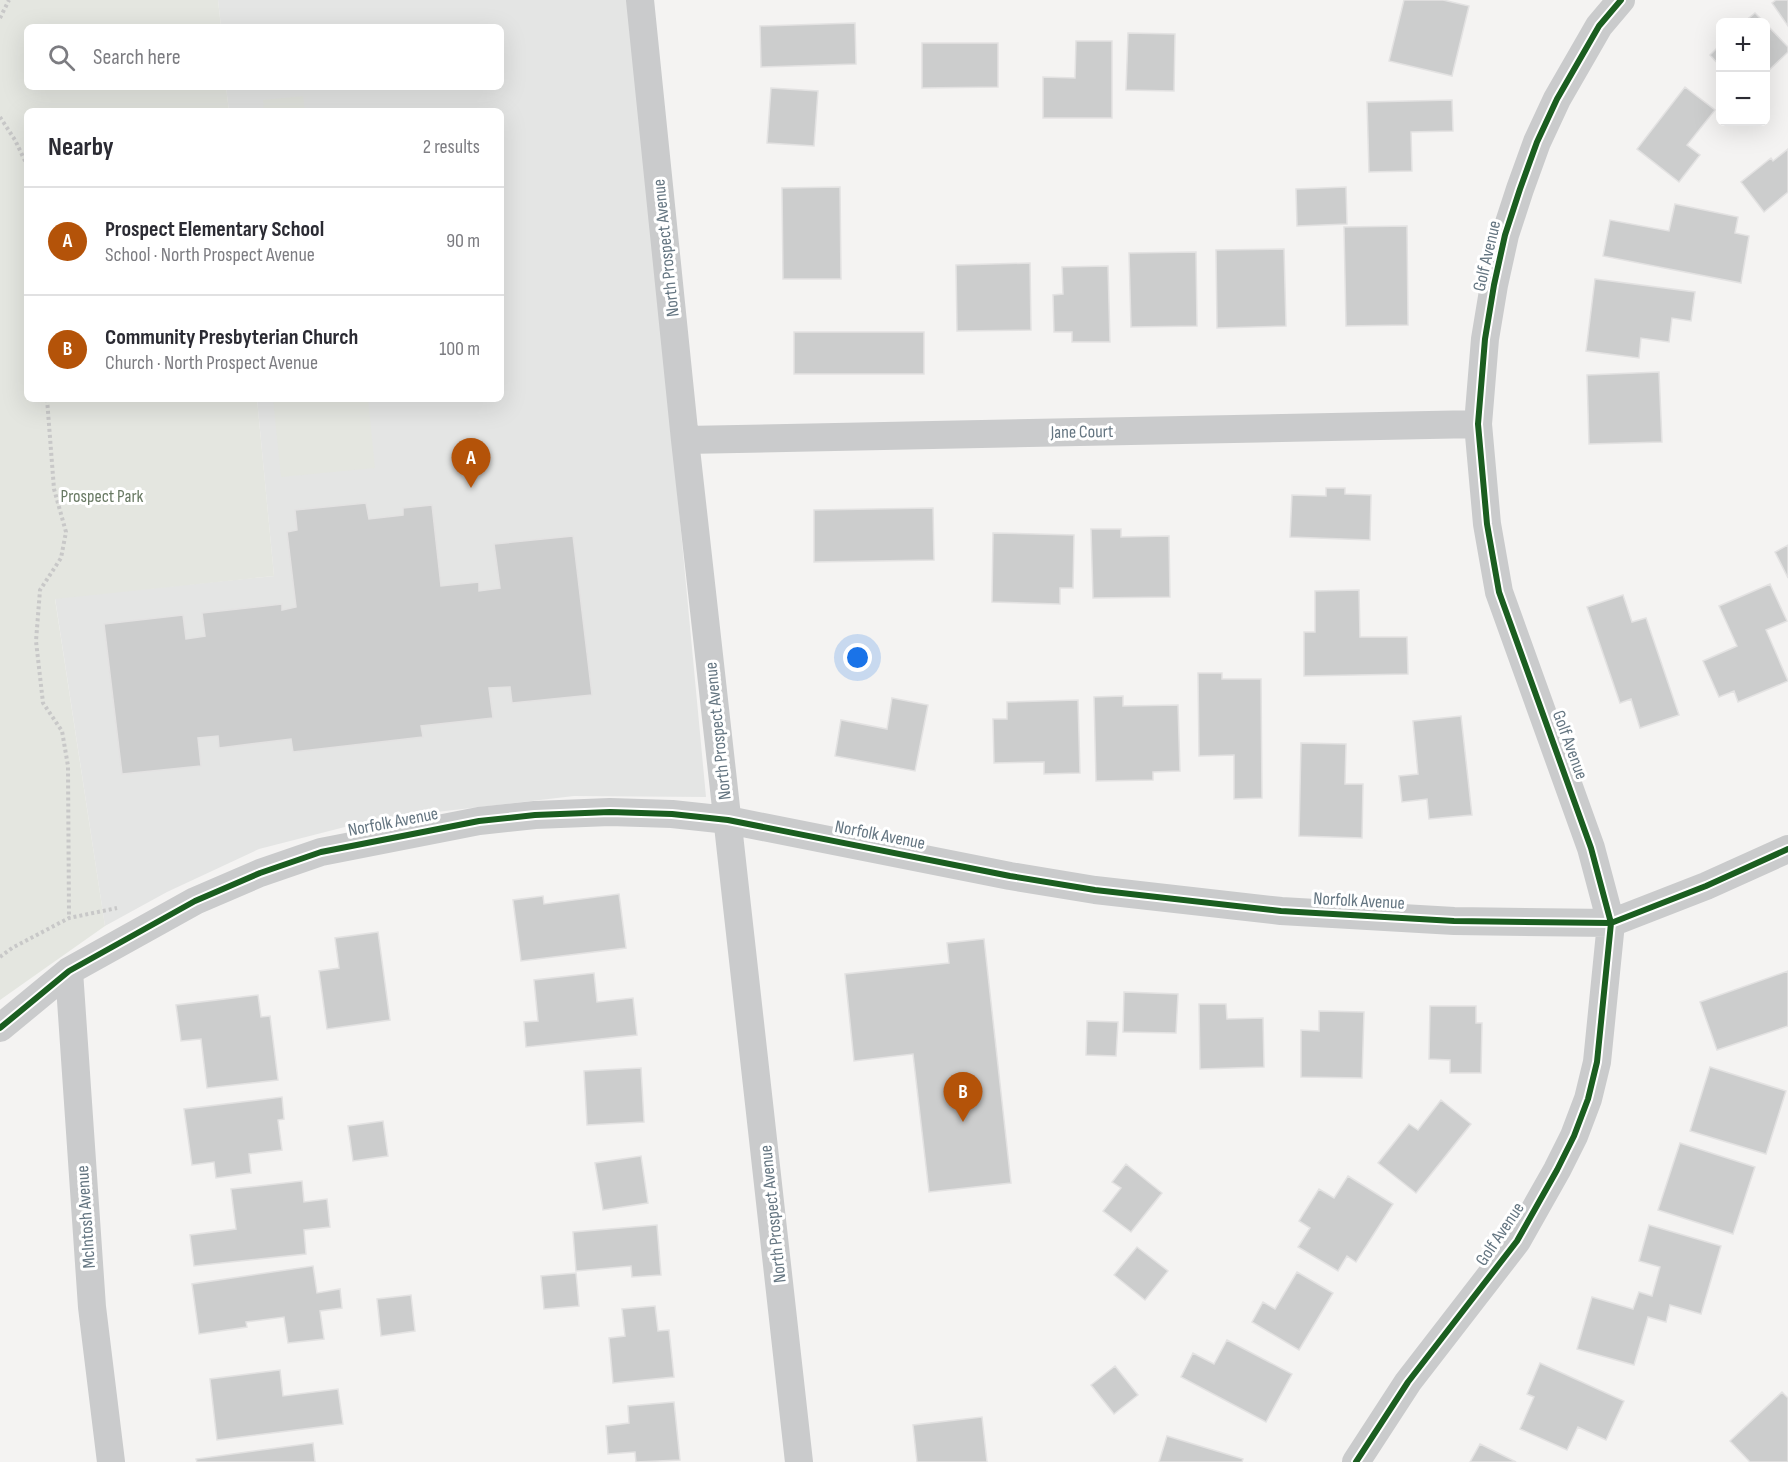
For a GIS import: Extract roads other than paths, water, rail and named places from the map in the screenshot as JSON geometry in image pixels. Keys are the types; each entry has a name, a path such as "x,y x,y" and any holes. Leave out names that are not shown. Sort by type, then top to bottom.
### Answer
{"street":[{"name":"North Prospect Avenue","path":"640,0 686,440 799,1462"},
{"name":"Golf Avenue","path":"1356,1462 1408,1382 1517,1241 1574,1136 1588,1100 1597,1062 1611,923 1591,848 1499,592 1487,524 1478,424 1485,339 1494,285 1505,235 1520,189 1537,142 1557,99 1599,26 1621,0"},
{"name":"Jane Court","path":"686,440 1478,424"},
{"name":"Norfolk Avenue","path":"0,1028 69,971 195,901 260,873 321,852 479,821 536,815 610,812 672,814 728,820 1010,876 1095,890 1192,903 1378,918 1454,921 1611,923 1706,886 1788,849"},
{"name":"McIntosh Avenue","path":"69,971 92,1307 111,1462"}],"place":[{"name":"Prospect Elementary School","path":"471,488"},
{"name":"Community Presbyterian Church","path":"963,1122"}],"park label":[{"name":"Prospect Park","path":"102,496"}]}
